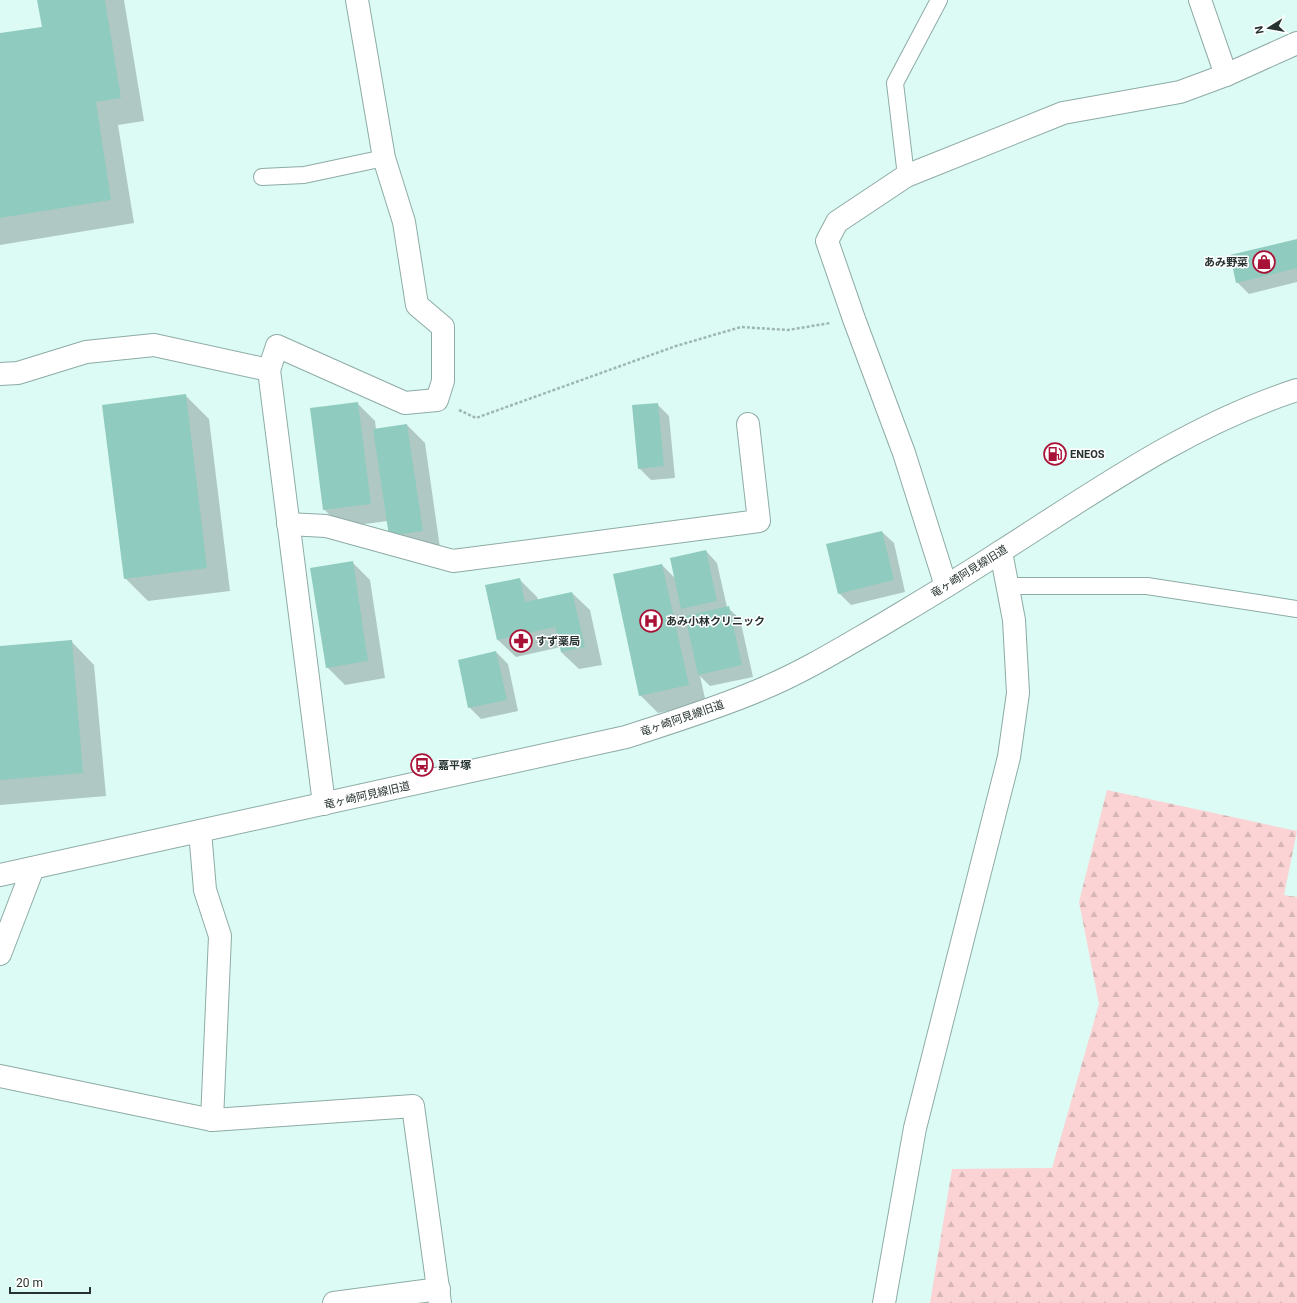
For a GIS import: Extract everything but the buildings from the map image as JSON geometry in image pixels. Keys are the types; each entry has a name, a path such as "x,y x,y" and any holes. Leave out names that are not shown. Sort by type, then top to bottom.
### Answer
{"street":[{"path":"324,804 269,370 277,346 406,403 437,400 443,381 443,327 417,305 404,222 384,158 357,0"},
{"path":"1200,0 1226,75"},
{"path":"946,586 904,453 854,319 827,241 837,222 906,176 1063,114 1180,92 1226,75 1297,43"},
{"path":"0,374 18,373 86,352 154,345 269,370"},
{"name":"竜ヶ崎阿見線旧道","path":"0,875 626,737 700,714 763,689 828,656 1001,552 1092,492 1164,448 1218,420 1266,400 1297,390"},
{"path":"288,524 326,526 453,561 759,521 748,424"},
{"path":"884,1303 915,1128 1009,757 1018,693 1014,620 1001,552"},
{"path":"200,831 205,890 220,936 212,1120"},
{"path":"0,954 33,868"},
{"path":"0,1076 212,1120 413,1106 439,1296 334,1303"}],"lane":[{"path":"906,176 895,83 939,0"},
{"path":"262,177 304,175 384,158"},
{"path":"1007,586 1148,586 1297,609"}],"path":[{"path":"437,400 476,418 676,346 741,327 788,330 854,319"}],"green space":[{"path":"1107,790 1297,831 1284,895 1297,897 1297,1303 930,1303 952,1169 1052,1168 1099,1004 1079,902"}],"place":[{"name":"あみ野菜","path":"1264,262"},
{"name":"ENEOS","path":"1055,454"},
{"name":"あみ小林クリニック","path":"651,621"},
{"name":"すず薬局","path":"521,641"},
{"name":"嘉平塚","path":"422,765"}]}
